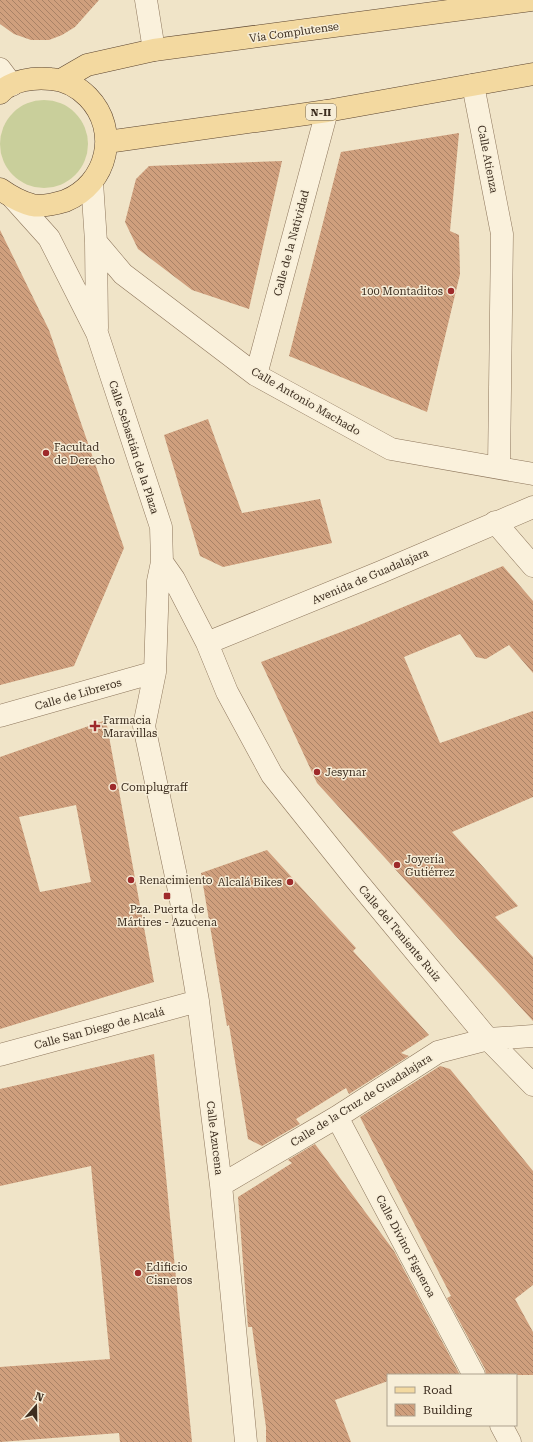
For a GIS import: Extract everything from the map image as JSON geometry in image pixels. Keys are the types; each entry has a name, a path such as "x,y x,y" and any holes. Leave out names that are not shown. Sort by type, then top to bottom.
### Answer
{"main road":[{"name":"Vía Complutense","path":"61,80 87,65 154,50 531,0"},
{"name":"N-II","path":"107,142 327,111 533,74"},
{"path":"4,82 20,81 40,77 61,80 80,89 94,104 104,122 107,142 103,164 92,182 76,196 55,204 33,205 6,193"}],"street":[{"path":"146,0 154,50"},
{"name":"Calle Atienza","path":"473,85 502,234 499,467"},
{"name":"Calle de la Natividad","path":"256,375 327,111"},
{"name":"Calle Sebastián de la Plaza","path":"92,182 96,242 97,333"},
{"name":"Calle Sebastián de la Plaza","path":"6,193 49,238 97,333 160,527 162,562 158,581 156,672"},
{"name":"Calle Antonio Machado","path":"96,242 123,274 256,375 391,449 533,474"},
{"name":"Avenida de Guadalajara","path":"207,643 381,572 533,507"},
{"path":"495,522 533,566"},
{"name":"Calle del Teniente Ruiz","path":"162,562 174,579 207,643 227,692 272,775 356,880 488,1039 533,1085"},
{"name":"Calle de Libreros","path":"0,716 156,672"},
{"name":"Calle Azucena","path":"156,672 144,726 180,895 198,1001 221,1185 246,1442"},
{"name":"Calle San Diego de Alcalá","path":"0,1055 198,1001"},
{"name":"Calle de la Cruz de Guadalajara","path":"221,1185 337,1117 438,1052 488,1039 533,1036"},
{"name":"Calle Divino Figueroa","path":"337,1117 473,1374"},
{"path":"502,1426 510,1442"}],"green space":[{"path":"44,100 61,103 75,113 85,127 88,144 85,161 75,175 61,185 44,188 27,185 13,175 3,161 0,144 3,127 13,113 27,103"}],"building":[{"path":"0,0 99,0 75,27 62,35 49,40 31,40 14,34 0,24"},
{"path":"459,133 450,231 459,235 460,274 427,412 289,356 341,152"},
{"path":"282,161 249,309 192,290 138,249 125,222 136,179 149,166"},
{"name":"Facultad de Derecho","path":"0,230 49,330 124,548 74,666 0,685"},
{"path":"208,419 242,513 320,499 332,543 223,567 200,556 164,435"},
{"path":"503,566 533,601 533,673 509,645 486,659 476,657 460,634 404,657 440,743 533,711 533,797 452,832 518,906 495,917 533,957 533,1021 317,783 261,662 357,626"},
{"path":"106,720 154,982 0,1029 0,757","holes":["76,805 91,882 40,892 19,817"]},
{"path":"267,850 356,948 353,951 429,1035 401,1053 409,1056 349,1094 346,1088 296,1119 300,1124 262,1146 248,1139 201,873"},
{"name":"Edificio Cisneros","path":"154,1054 192,1442 120,1442 119,1433 0,1442 0,1367 110,1359 91,1166 0,1186 0,1089"},
{"path":"440,1066 450,1069 533,1171 533,1285 515,1299 533,1332 533,1375 486,1374 485,1369 447,1298 451,1296 360,1117"},
{"path":"315,1144 394,1251 459,1374 387,1374 387,1381 335,1400 351,1442 266,1442 266,1427 252,1327 248,1327 238,1197 292,1163 288,1160"}],"place":[{"name":"100 Montaditos","path":"451,291"},
{"name":"Facultad de Derecho","path":"46,453"},
{"name":"Farmacia Maravillas","path":"95,726"},
{"name":"Jesynar","path":"317,772"},
{"name":"Complugraff","path":"113,787"},
{"name":"Joyería Gutiérrez","path":"397,865"},
{"name":"Renacimiento","path":"131,880"},
{"name":"Alcalá Bikes","path":"290,882"},
{"name":"Pza. Puerta de Mártires - Azucena","path":"167,896"},
{"name":"Edificio Cisneros","path":"138,1273"}]}
